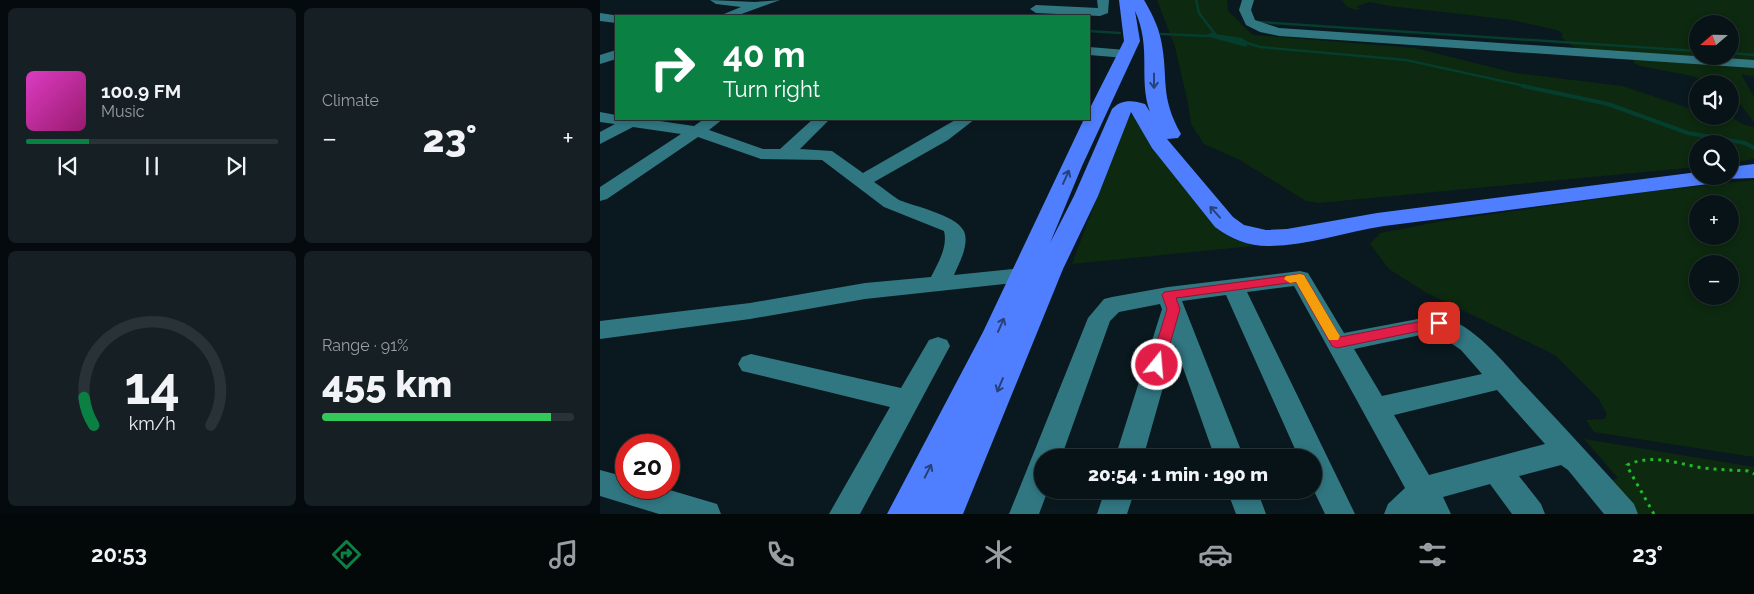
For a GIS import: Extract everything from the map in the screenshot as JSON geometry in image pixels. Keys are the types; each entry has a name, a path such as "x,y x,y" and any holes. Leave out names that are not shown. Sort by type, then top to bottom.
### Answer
{"main road":[{"path":"906,514 973,384 1071,166 1132,41 1126,0"},
{"path":"1137,0 1148,19 1153,41 1154,90 1162,120 1188,156 1240,214 1251,221 1281,226 1377,220 1689,180"},
{"path":"944,514 1052,264 1114,106 1143,53 1145,46 1137,0"},
{"path":"1052,264 1086,196 1119,114 1124,107 1132,106 1138,108 1159,144 1212,209 1235,230 1266,238 1280,238 1323,232 1377,220"},
{"path":"1739,173 1754,171"}],"street":[{"path":"716,0 758,6"},
{"path":"728,15 774,0"},
{"path":"1036,8 1100,12 1104,10 1103,0"},
{"path":"1248,0 1245,10 1250,22 1265,29 1279,32 1754,64"},
{"path":"600,16 615,19"},
{"path":"1090,51 1126,54"},
{"path":"600,117 615,120"},
{"path":"618,120 630,122 672,122 752,152 784,155 826,155 891,203 952,227 956,232 956,242 939,283"},
{"path":"600,195 713,120"},
{"path":"784,155 821,120"},
{"path":"862,181 961,120"},
{"path":"600,139 630,122"},
{"path":"600,330 750,311 865,291 1023,275"},
{"path":"1053,449 1100,318 1112,305 1171,302 1233,287 1300,278 1430,503"},
{"path":"1233,287 1340,514"},
{"path":"1131,449 1171,302"},
{"path":"1171,302 1227,449"},
{"path":"1337,343 1439,323 1470,344 1578,461 1623,514"},
{"path":"844,514 938,346"},
{"path":"751,364 907,400"},
{"path":"1375,409 1503,379"},
{"path":"1399,514 1430,503 1440,484 1558,453 1572,456 1578,461"},
{"path":"1496,469 1530,514"},
{"path":"600,483 706,514"},
{"path":"1024,514 1034,492"},
{"path":"1112,514 1117,499"},
{"path":"1245,499 1251,514"}],"path":[{"path":"1654,514 1646,505 1639,486 1629,472 1627,465 1635,460 1647,457 1673,459 1696,466 1748,471 1754,474"}],"shaded area":[{"path":"1157,0 1227,0 1228,11 1253,35 1415,48 1515,73 1623,86 1689,108 1689,125 1739,125 1739,122 1754,127 1754,159 1739,162 1739,135 1689,135 1689,168 1319,203 1306,201 1240,160 1204,144 1191,124 1175,47"},
{"path":"1342,0 1754,0 1754,62 1739,61 1739,15 1689,15 1689,58 1578,50 1561,37 1563,34 1557,30 1512,20 1370,2 1357,6 1360,9 1347,6"},
{"path":"1209,33 1242,38 1249,43 1246,47 1209,37"},
{"path":"1633,59 1689,63 1689,65 1754,67 1754,77 1741,74 1754,97 1754,122 1739,103 1739,75 1689,75 1640,66 1634,63"},
{"path":"1131,116 1134,116 1218,226 1232,238 1253,246 1072,264 1125,122"},
{"path":"1754,180 1754,457 1594,432 1586,420 1604,419 1607,414 1598,398 1555,355 1425,292 1389,269 1370,244 1380,233 1443,221 1646,192 1709,185 1739,185 1739,182"},
{"path":"1584,439 1754,467 1754,514 1636,514 1607,482 1618,478"}],"waterway":[{"path":"1196,0 1199,13 1215,34"},
{"path":"1259,22 1689,50"},
{"path":"1090,31 1120,33"},
{"path":"1161,34 1207,36 1213,34"},
{"path":"1244,42 1260,47 1406,60 1529,87"},
{"path":"1739,54 1754,55"},
{"path":"1523,86 1608,104 1688,133 1745,143 1754,148"}],"slow traffic":[{"path":"1290,279 1300,278 1333,336"}],"route":[{"path":"1157,365 1173,309 1168,295 1300,278 1337,343 1439,323"}]}
